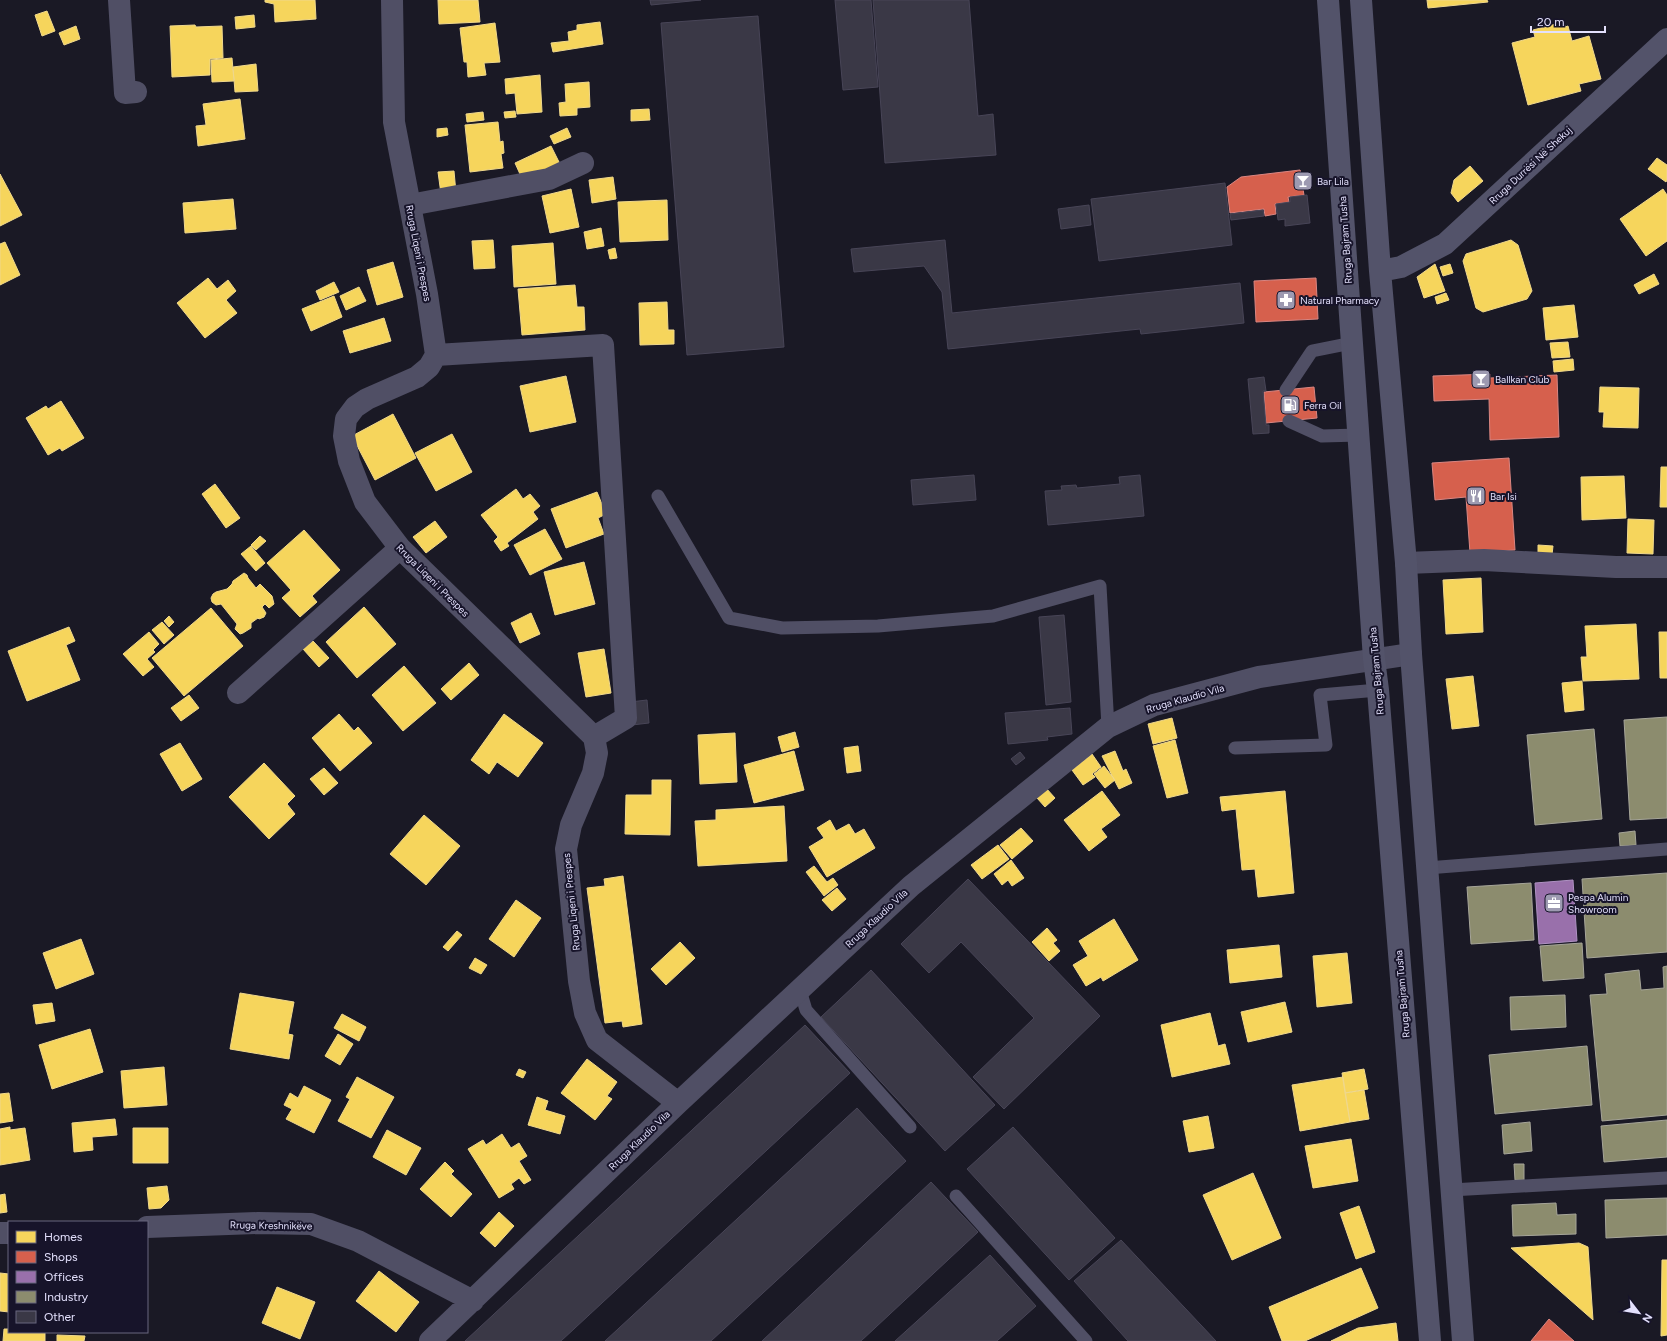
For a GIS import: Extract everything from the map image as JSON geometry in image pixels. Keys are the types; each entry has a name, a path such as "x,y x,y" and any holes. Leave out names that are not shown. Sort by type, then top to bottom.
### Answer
{"main road":[{"name":"Rruga Bajram Tusha","path":"1328,0 1374,659 1378,690 1430,1341"},
{"path":"1361,0 1380,271 1406,563 1411,654 1463,1341"},
{"name":"Rruga Durrësi Në Shekuj","path":"1380,271 1401,267 1445,244 1667,39"}],"street":[{"path":"119,0 125,93 136,92"},
{"name":"Rruga Liqeni i Prespes","path":"392,0 394,122 427,294 436,356 429,368 417,376 367,399 355,407 346,419 344,436 350,461 365,502 400,548 594,737 597,753 593,773 571,825 566,850 579,981 585,1013 597,1040 678,1103"},
{"path":"410,205 549,179 583,164"},
{"path":"436,356 603,345 626,718 594,737"},
{"path":"238,693 400,548"},
{"path":"1406,563 1484,560 1616,567 1667,567"},
{"name":"Rruga Klaudio Vila","path":"430,1341 678,1103 911,886 1108,727 1154,705 1259,677 1411,654"},
{"name":"Rruga Kreshnikëve","path":"148,1228 258,1223 312,1224 358,1241 472,1302"}],"lane":[{"path":"1286,390 1312,351 1352,343"},
{"path":"1289,421 1322,436 1359,435"},
{"path":"658,496 728,618 782,628 878,626 992,616 1100,586 1108,727"},
{"path":"1235,748 1326,744 1320,695 1378,690"},
{"path":"1427,868 1667,849"},
{"path":"800,990 806,1010 910,1127"},
{"path":"1451,1190 1667,1178"},
{"path":"956,1196 1086,1341"}],"building: Homes":[{"path":"265,0 315,0 316,19 275,22 274,4 265,2"},
{"path":"438,0 478,0 480,22 439,24"},
{"path":"1427,0 1487,0 1488,2 1428,8"},
{"path":"47,11 55,31 42,36 35,15"},
{"path":"254,15 255,27 236,29 235,17"},
{"path":"600,22 603,44 553,52 551,43 569,41 568,32 577,30 577,25"},
{"path":"1564,22 1565,27 1568,26 1572,41 1589,36 1601,79 1579,84 1581,91 1528,105 1512,43 1535,37 1533,30"},
{"path":"495,23 500,62 484,63 486,75 468,77 467,62 464,62 460,28"},
{"path":"195,25 196,27 222,26 223,58 210,59 210,75 172,77 170,26"},
{"path":"76,26 80,39 64,45 59,33"},
{"path":"232,58 234,81 212,82 211,60"},
{"path":"256,64 258,91 235,92 233,67"},
{"path":"540,75 542,112 517,114 515,93 506,94 505,79"},
{"path":"589,82 590,107 577,108 577,115 560,116 559,103 566,102 565,84"},
{"path":"240,99 245,139 198,146 196,126 206,125 203,104"},
{"path":"649,109 650,120 631,121 631,110"},
{"path":"515,111 516,117 505,118 504,112"},
{"path":"483,112 484,120 467,122 466,114"},
{"path":"498,122 500,142 503,141 504,153 501,154 503,168 470,172 465,125"},
{"path":"447,128 448,135 437,137 437,129"},
{"path":"567,128 571,137 554,144 550,136"},
{"path":"551,146 561,166 524,183 515,163"},
{"path":"1657,158 1667,165 1666,182 1648,169"},
{"path":"1470,166 1483,181 1458,202 1451,193 1454,180"},
{"path":"454,171 456,193 441,194 438,172"},
{"path":"0,174 22,215 0,226"},
{"path":"613,177 616,199 592,203 589,180"},
{"path":"571,189 579,227 550,233 542,196"},
{"path":"1663,189 1667,195 1667,241 1646,256 1620,219"},
{"path":"233,199 236,229 185,233 183,203"},
{"path":"667,200 668,240 620,242 618,202"},
{"path":"601,228 604,246 587,249 584,232"},
{"path":"493,240 495,268 474,269 472,241"},
{"path":"1511,240 1518,245 1532,291 1527,299 1483,312 1476,308 1463,261 1466,254"},
{"path":"5,242 20,275 0,285 0,244"},
{"path":"553,243 556,284 514,287 512,246"},
{"path":"615,248 617,258 610,259 608,250"},
{"path":"393,262 403,297 377,305 367,270"},
{"path":"1435,264 1445,291 1424,298 1417,277"},
{"path":"1450,264 1453,273 1443,276 1440,267"},
{"path":"1654,274 1659,284 1639,294 1634,285"},
{"path":"208,278 217,289 228,280 236,291 226,300 237,313 205,338 177,303"},
{"path":"334,282 339,292 320,300 316,291"},
{"path":"575,285 577,307 584,307 585,330 522,335 518,289"},
{"path":"359,287 366,301 346,310 340,296"},
{"path":"1446,293 1449,300 1437,304 1435,297"},
{"path":"334,296 342,317 311,331 302,309"},
{"path":"667,302 668,330 674,330 674,344 640,345 639,303"},
{"path":"1574,305 1578,337 1546,340 1543,308"},
{"path":"384,318 391,341 350,353 343,331"},
{"path":"1568,342 1570,357 1552,358 1550,343"},
{"path":"1573,359 1574,370 1554,372 1553,361"},
{"path":"566,376 576,422 530,432 520,386"},
{"path":"1600,387 1639,388 1638,428 1603,427 1604,412 1599,412"},
{"path":"61,401 84,438 62,451 60,448 48,455 26,418 46,406 48,409"},
{"path":"393,414 416,458 375,480 352,436"},
{"path":"452,434 472,472 436,491 415,453"},
{"path":"1661,467 1667,467 1667,507 1660,507"},
{"path":"1624,476 1626,518 1582,520 1581,477"},
{"path":"215,484 240,518 226,528 202,494"},
{"path":"516,489 523,499 530,494 540,506 533,512 538,519 507,543 509,546 501,551 494,541 498,537 481,515"},
{"path":"597,492 606,514 598,518 604,534 566,548 551,509"},
{"path":"1628,519 1654,520 1653,554 1627,553"},
{"path":"435,521 447,537 426,553 413,537"},
{"path":"545,529 562,559 530,575 514,545"},
{"path":"304,530 340,570 312,596 317,602 300,617 282,598 291,590 267,563"},
{"path":"260,536 266,541 256,550 251,545"},
{"path":"1538,545 1553,546 1552,555 1538,554"},
{"path":"251,546 265,563 256,571 241,554"},
{"path":"584,562 595,604 555,615 544,572"},
{"path":"244,573 256,588 260,584 272,596 274,604 269,608 265,604 262,607 266,613 264,617 258,618 251,623 251,628 240,634 235,629 237,624 221,604 216,605 212,602 211,598 216,592 227,589 233,581"},
{"path":"1481,578 1483,632 1446,634 1443,580"},
{"path":"364,607 396,644 357,678 326,642"},
{"path":"211,608 243,646 184,696 152,658"},
{"path":"531,613 540,634 520,643 511,623"},
{"path":"169,616 174,622 169,627 164,621"},
{"path":"162,622 174,635 164,644 152,630"},
{"path":"1636,624 1639,679 1583,681 1581,657 1587,657 1585,626"},
{"path":"69,627 75,641 66,645 80,680 27,701 8,651"},
{"path":"149,632 159,644 153,650 155,652 147,659 154,667 143,676 123,654"},
{"path":"1659,632 1667,632 1667,678 1660,678"},
{"path":"313,641 329,658 319,667 303,649"},
{"path":"604,649 611,693 586,697 578,653"},
{"path":"469,663 479,675 451,700 441,689"},
{"path":"404,666 436,703 403,731 372,695"},
{"path":"1473,676 1479,726 1452,729 1446,679"},
{"path":"1582,681 1584,710 1565,712 1562,683"},
{"path":"189,695 199,708 181,721 171,708"},
{"path":"339,714 354,731 358,727 372,743 340,771 312,738"},
{"path":"504,714 543,743 518,777 497,762 489,774 471,760"},
{"path":"1172,718 1177,738 1153,744 1148,724"},
{"path":"795,732 799,747 782,752 778,737"},
{"path":"735,733 737,782 700,784 698,735"},
{"path":"1175,740 1188,793 1167,798 1153,746"},
{"path":"180,743 202,779 182,791 160,754"},
{"path":"858,746 861,771 847,773 844,748"},
{"path":"794,751 804,790 754,803 744,765"},
{"path":"1115,751 1123,771 1126,769 1132,783 1119,789 1102,756"},
{"path":"1092,754 1101,767 1092,774 1095,777 1083,785 1072,770"},
{"path":"264,763 295,796 287,804 295,814 269,839 229,797"},
{"path":"1104,766 1115,780 1105,788 1094,774"},
{"path":"324,768 338,783 324,795 310,779"},
{"path":"652,780 671,780 670,835 625,834 626,795 652,795"},
{"path":"1046,788 1055,798 1045,807 1037,798"},
{"path":"1102,791 1120,815 1101,829 1107,837 1089,851 1064,820"},
{"path":"1285,791 1294,893 1258,897 1255,869 1242,870 1236,809 1222,811 1220,797"},
{"path":"784,806 787,861 698,866 695,821 716,820 716,810"},
{"path":"424,815 460,846 426,885 390,854"},
{"path":"830,820 836,831 849,824 855,834 864,829 875,848 827,877 809,847 824,838 817,828"},
{"path":"1021,828 1033,841 1012,859 1000,845"},
{"path":"998,845 1009,859 982,879 971,865"},
{"path":"1011,860 1024,878 1012,886 1008,880 1002,885 994,874"},
{"path":"814,866 827,882 833,878 838,885 824,896 806,872"},
{"path":"623,876 642,1024 623,1027 622,1021 605,1023 587,888 605,886 604,879"},
{"path":"837,888 846,899 832,911 822,900"},
{"path":"516,900 541,918 514,957 489,939"},
{"path":"1114,919 1138,960 1103,981 1101,977 1086,986 1073,965 1088,956 1079,941"},
{"path":"1047,928 1057,940 1053,943 1060,951 1049,961 1032,942"},
{"path":"457,931 462,935 448,951 443,947"},
{"path":"81,939 94,974 56,989 43,953"},
{"path":"680,942 695,958 666,985 651,969"},
{"path":"1279,945 1282,977 1230,983 1227,950"},
{"path":"1347,953 1352,1003 1317,1007 1313,956"},
{"path":"475,958 487,965 481,974 469,968"},
{"path":"240,993 294,1002 288,1034 293,1035 289,1059 230,1049"},
{"path":"1285,1002 1292,1032 1248,1042 1241,1012"},
{"path":"52,1003 55,1021 36,1024 33,1005"},
{"path":"1210,1013 1218,1046 1225,1044 1230,1064 1172,1077 1161,1025"},
{"path":"342,1014 366,1027 359,1041 334,1028"},
{"path":"90,1029 103,1072 52,1089 39,1045"},
{"path":"338,1034 353,1044 340,1065 325,1056"},
{"path":"587,1059 617,1082 607,1096 612,1099 595,1120 561,1093"},
{"path":"164,1067 167,1105 124,1108 121,1071"},
{"path":"519,1069 526,1072 523,1078 516,1075"},
{"path":"1364,1069 1368,1089 1345,1093 1342,1073"},
{"path":"357,1077 394,1097 371,1138 338,1121 350,1099 346,1097"},
{"path":"1343,1077 1350,1122 1300,1131 1292,1085"},
{"path":"304,1086 331,1100 314,1133 286,1119 292,1109 284,1105 290,1093 298,1098"},
{"path":"1364,1090 1369,1119 1350,1122 1345,1093"},
{"path":"9,1093 13,1121 0,1123 0,1094"},
{"path":"537,1097 548,1101 545,1110 565,1116 560,1134 528,1125"},
{"path":"1208,1116 1214,1148 1189,1152 1183,1121"},
{"path":"115,1119 117,1135 92,1137 93,1150 74,1152 72,1123"},
{"path":"10,1127 10,1130 25,1128 30,1160 0,1165 0,1129"},
{"path":"133,1128 168,1128 168,1163 133,1163"},
{"path":"387,1130 421,1148 406,1175 373,1157"},
{"path":"502,1134 511,1148 519,1143 527,1156 519,1161 531,1180 524,1184 519,1178 511,1184 514,1189 499,1198 468,1149 483,1140 486,1145"},
{"path":"1351,1139 1358,1181 1313,1188 1305,1146"},
{"path":"445,1162 454,1171 451,1174 472,1194 451,1217 420,1189"},
{"path":"1253,1173 1281,1238 1232,1260 1203,1195"},
{"path":"167,1186 169,1200 161,1208 149,1209 147,1188"},
{"path":"5,1194 7,1212 0,1213 0,1195"},
{"path":"1359,1206 1375,1252 1356,1259 1340,1213"},
{"path":"499,1212 514,1226 495,1247 480,1233"},
{"path":"1579,1243 1588,1247 1593,1320 1511,1248"},
{"path":"1662,1260 1667,1260 1667,1335 1661,1336"},
{"path":"1361,1268 1378,1308 1305,1341 1282,1341 1269,1307"},
{"path":"379,1271 419,1302 396,1332 356,1301"},
{"path":"0,1273 8,1274 8,1312 0,1311"},
{"path":"277,1287 315,1302 300,1339 262,1323"},
{"path":"1396,1323 1398,1341 1331,1341 1358,1328"},
{"path":"4,1329 8,1329 8,1333 45,1333 45,1341 3,1341"},
{"path":"57,1335 85,1336 84,1341 57,1341"}],"building: Shops":[{"path":"1300,170 1308,180 1307,185 1303,189 1304,195 1288,197 1289,202 1275,204 1276,214 1265,216 1264,209 1230,213 1227,187 1241,177"},
{"name":"Natural Pharmacy","path":"1316,278 1318,319 1256,322 1254,281"},
{"path":"1490,374 1490,378 1557,375 1559,437 1490,440 1489,399 1434,401 1433,376"},
{"name":"Ferra Oil","path":"1314,387 1317,418 1266,423 1264,392"},
{"path":"1509,458 1515,550 1470,553 1466,497 1435,500 1432,463"},
{"path":"1549,1319 1574,1341 1531,1341"}],"building: Offices":[{"path":"1573,880 1577,941 1539,944 1535,883"}],"building: Industry":[{"path":"1667,717 1667,818 1630,820 1624,720"},
{"path":"1594,729 1602,819 1535,825 1527,735"},
{"path":"1635,831 1636,845 1620,846 1619,833"},
{"path":"1667,873 1667,952 1587,958 1582,879"},
{"path":"1531,883 1534,940 1471,944 1467,887"},
{"path":"1582,943 1584,978 1543,981 1540,946"},
{"path":"1667,966 1667,1115 1602,1121 1590,995 1607,994 1605,974 1639,970 1641,990 1664,988 1663,967"},
{"path":"1565,995 1566,1027 1511,1030 1510,997"},
{"path":"1587,1046 1592,1105 1495,1114 1489,1055"},
{"path":"1667,1120 1667,1157 1604,1162 1601,1126"},
{"path":"1530,1122 1532,1151 1504,1154 1502,1125"},
{"path":"1514,1164 1524,1164 1524,1180 1515,1180"},
{"path":"1667,1198 1667,1235 1606,1238 1605,1200"},
{"path":"1556,1203 1557,1215 1576,1214 1576,1234 1513,1236 1512,1205"}],"building: Other":[{"path":"650,0 701,0 651,5"},
{"path":"835,0 871,0 878,87 843,90"},
{"path":"873,0 969,0 978,116 993,114 996,155 885,163"},
{"path":"758,16 784,347 687,355 661,23"},
{"path":"1225,183 1232,245 1099,261 1091,199"},
{"path":"1307,195 1310,223 1285,226 1285,219 1278,220 1276,204 1290,202 1290,197"},
{"path":"1089,205 1091,225 1061,229 1058,209"},
{"path":"1263,210 1264,216 1231,220 1230,214"},
{"path":"945,240 952,313 1240,283 1244,323 1141,334 1140,329 948,349 942,292 924,266 854,272 851,249"},
{"path":"1264,377 1266,391 1263,391 1266,425 1269,425 1269,433 1253,434 1248,379"},
{"path":"974,475 976,500 913,505 911,480"},
{"path":"1140,475 1144,516 1048,525 1045,491 1062,490 1061,486 1076,485 1077,488 1120,484 1119,477"},
{"path":"1064,615 1071,702 1046,705 1039,617"},
{"path":"647,700 649,723 632,725 630,702"},
{"path":"1070,708 1072,734 1047,737 1048,740 1008,744 1005,713"},
{"path":"1020,752 1025,758 1016,765 1011,759"},
{"path":"968,879 1100,1016 1004,1109 973,1077 1034,1018 961,942 929,973 901,944"},
{"path":"871,970 995,1105 945,1151 821,1017"},
{"path":"805,1025 850,1073 561,1341 465,1341"},
{"path":"857,1108 906,1161 711,1341 605,1341"},
{"path":"1013,1127 1115,1238 1069,1280 967,1169"},
{"path":"931,1182 978,1232 861,1341 762,1341"},
{"path":"1121,1240 1216,1341 1128,1341 1074,1281"},
{"path":"990,1255 1036,1306 997,1341 895,1341"}],"place":[{"name":"Bar Lila","path":"1303,181"},
{"name":"Natural Pharmacy","path":"1286,300"},
{"name":"Ballkan Club","path":"1481,379"},
{"name":"Ferra Oil","path":"1290,405"},
{"name":"Bar Isi","path":"1476,496"},
{"name":"Pespa Alumin Showroom","path":"1554,903"}]}
